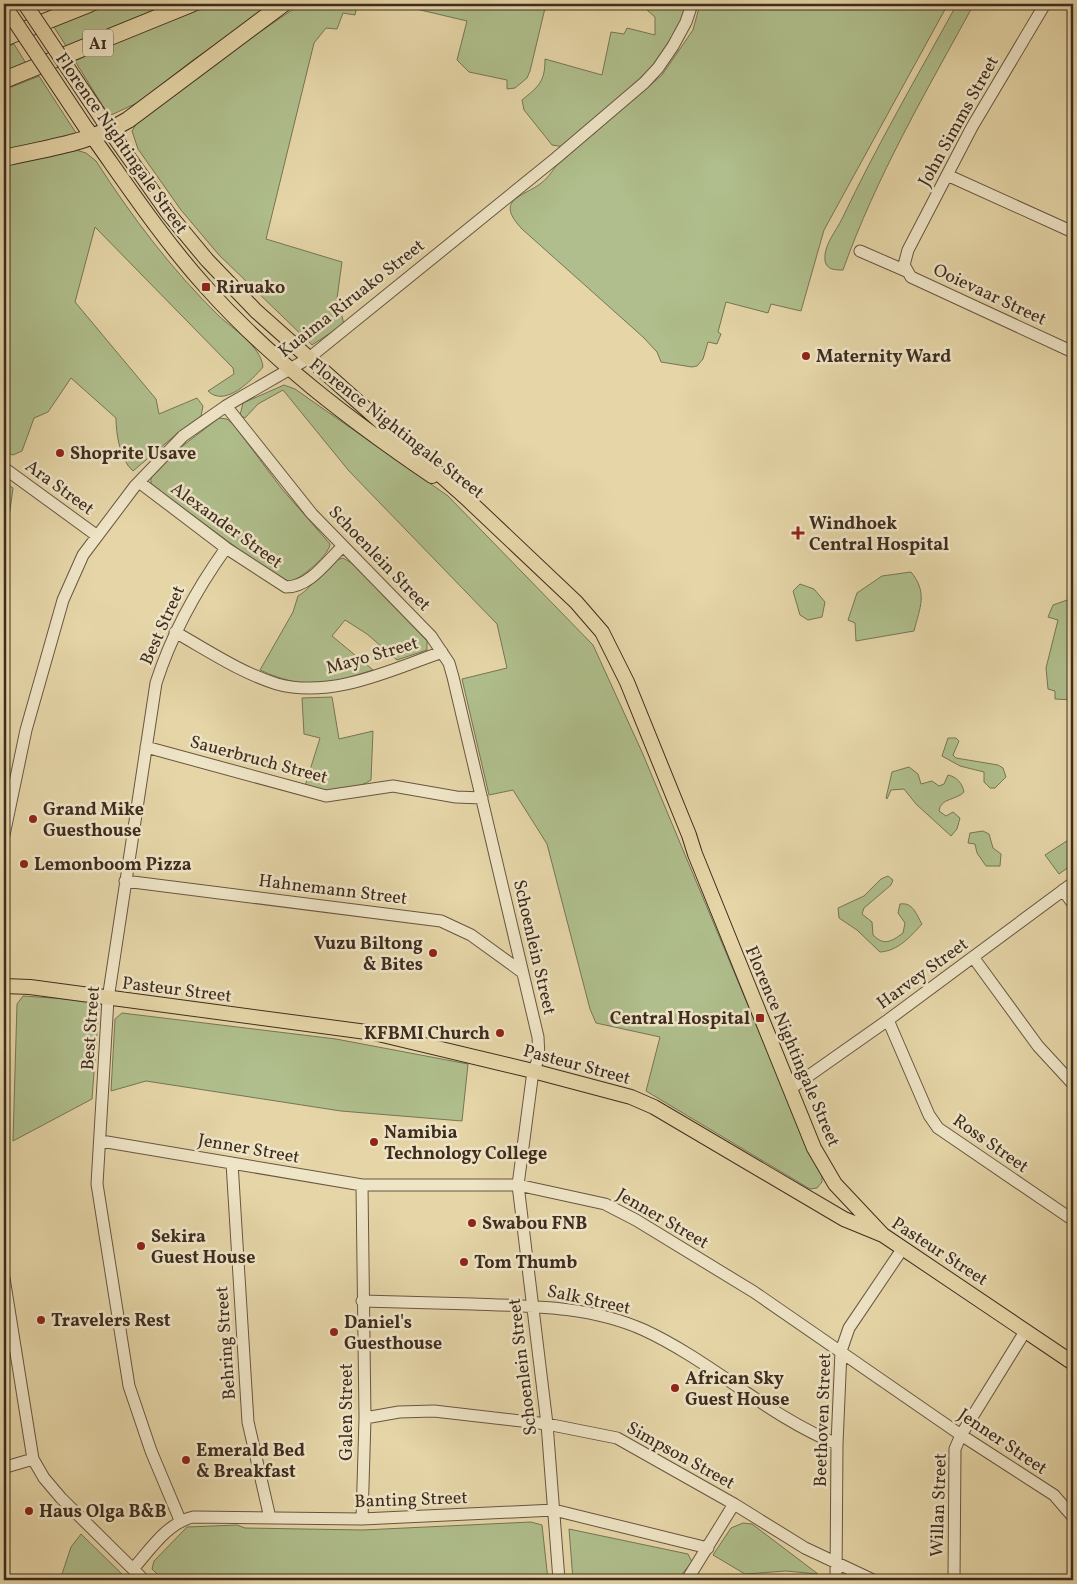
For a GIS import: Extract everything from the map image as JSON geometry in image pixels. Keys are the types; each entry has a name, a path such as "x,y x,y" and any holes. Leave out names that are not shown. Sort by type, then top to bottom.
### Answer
{"highway":[{"name":"A1","path":"4,38 89,4"},
{"name":"A1","path":"4,80 192,4"},
{"path":"4,158 90,133 106,125 128,120 283,4"},
{"path":"4,34 31,27"}],"main road":[{"name":"Florence Nightingale Street","path":"25,4 168,213 207,260 256,311 459,491 576,602 602,632 630,689 820,1160 848,1200 883,1235"},
{"name":"Florence Nightingale Street","path":"5,6 144,211 182,259 230,312 290,370 343,414 452,491 587,622 613,663 685,836 695,854"},
{"name":"Pasteur Street","path":"4,986 351,1030 533,1071 641,1101 835,1214 883,1235 1073,1363"},
{"path":"835,1214 846,1212 848,1200"}],"street":[{"name":"Kuaima Riruako Street","path":"4,835 26,730 63,600 82,555 139,482 182,436 226,406 309,358 549,164 644,83 658,68 673,46 686,22 692,4"},
{"name":"John Simms Street","path":"905,258 972,127 1045,4"},
{"path":"948,175 1073,232"},
{"path":"860,251 906,271"},
{"name":"Ooievaar Street","path":"905,258 906,271 911,277 1073,352"},
{"name":"Schoenlein Street","path":"226,406 298,498 343,546 412,614 442,652 449,663 453,676 538,1037 538,1058 533,1071 518,1185 547,1424 560,1580"},
{"name":"Ara Street","path":"4,468 96,535"},
{"name":"Alexander Street","path":"139,482 226,548 286,587 294,587 304,583 343,546"},
{"name":"Best Street","path":"180,1520 151,1451 129,1386 97,1184 108,999 156,683 175,632 200,585 226,548"},
{"name":"Mayo Street","path":"175,632 258,677 276,683 303,688 335,686 387,672 442,652"},
{"name":"Sauerbruch Street","path":"146,747 326,796 393,786 456,797 482,798"},
{"name":"Hahnemann Street","path":"125,881 441,921 471,935 522,972"},
{"name":"Harvey Street","path":"790,1089 888,1020 1073,883"},
{"path":"1063,890 1073,904"},
{"path":"972,957 1038,1046 1073,1084"},
{"name":"Ross Street","path":"888,1020 929,1116 938,1128 1073,1220"},
{"name":"Jenner Street","path":"101,1141 362,1185 518,1185 605,1204 636,1220 754,1292 961,1435 1054,1496 1073,1517"},
{"name":"Behring Street","path":"232,1163 248,1422 270,1518"},
{"name":"Galen Street","path":"362,1185 365,1418 362,1519"},
{"name":"Beethoven Street","path":"836,1580 837,1444 841,1351 852,1322 903,1248"},
{"path":"4,1278 33,1459 44,1478 61,1498 144,1580"},
{"name":"Salk Street","path":"362,1301 533,1306 594,1314 628,1324 646,1331 810,1431 837,1444"},
{"name":"Willan Street","path":"954,1580 955,1450 961,1435 1026,1330"},
{"name":"Simpson Street","path":"365,1418 399,1412 434,1411 547,1424 623,1440 806,1548 836,1564 873,1580"},
{"path":"4,1470 6,1467 33,1459"},
{"path":"687,1580 734,1504"},
{"name":"Banting Street","path":"180,1520 193,1517 362,1519 554,1510 708,1548"},
{"path":"133,1569 180,1520"}],"green space":[{"path":"112,4 176,4 66,46 54,27"},
{"path":"216,4 274,4 193,60 139,102 109,116 75,61 145,30"},
{"path":"301,4 356,4 357,6 355,15 343,13 337,29 326,28 314,43 266,239 342,262 337,298 344,324 312,345 219,255 181,210 138,149 132,131 138,121 217,61"},
{"path":"395,4 546,4 527,78 515,88 507,89 507,80 469,72 457,60 467,21"},
{"path":"640,4 688,4 682,21 672,38 649,70 564,147 552,145 524,110 522,100 540,83 544,73 545,59 602,75 611,32 624,34 627,28 655,35 655,17"},
{"path":"700,4 948,4 824,230 801,311 771,304 768,313 726,302 718,332 721,334 717,344 708,342 703,359 697,366 692,367 661,362 657,352 643,337 522,229 514,219 511,206 513,201 542,182 556,166 662,75 693,30"},
{"path":"957,4 974,4 887,168 856,235 843,270 829,268 825,261 825,255 830,239 883,137"},
{"path":"14,44 27,65 4,73 4,48"},
{"path":"39,76 76,133 4,150 4,90"},
{"path":"76,150 86,153 96,161 138,222 168,261 219,316 252,345 261,359 263,367 245,385 230,394 222,396 208,391 234,374 233,368 95,227 75,302 156,399 159,414 197,398 203,406 201,416 133,471 122,454 116,418 71,378 48,412 34,418 22,451 13,455 4,452 4,163"},
{"path":"284,385 295,389 448,496 593,645 642,752 791,1108 822,1173 822,1182 817,1188 810,1189 646,1091 660,1037 596,1023 590,1009 547,844 513,790 489,795 462,679 507,668 497,624 349,471 283,390 258,404 245,418 240,415 243,403"},
{"path":"219,418 227,419 233,424 282,489 330,544 320,560 296,579 287,581 276,577 151,484 151,478 172,454"},
{"path":"4,482 13,488 4,555"},
{"path":"343,558 353,564 427,641 427,650 397,660 367,634 345,620 332,636 373,670 316,684 291,681 260,670 293,612 298,596 331,564"},
{"path":"911,572 921,594 914,631 856,641 855,623 848,620 857,593 882,576"},
{"path":"800,584 814,589 825,602 822,617 808,620 800,615 793,591"},
{"path":"1073,598 1073,700 1055,699 1055,691 1048,689 1046,668 1058,620 1048,617 1053,605"},
{"path":"332,697 339,739 373,731 371,780 354,788 339,791 305,786 320,738 304,734 302,698"},
{"path":"948,738 956,738 959,741 953,755 956,758 998,765 1003,768 1006,777 995,788 990,788 984,782 984,772 960,766 942,756"},
{"path":"909,767 918,774 921,784 932,781 939,786 944,784 948,775 954,777 962,786 964,792 942,804 939,811 946,816 953,812 960,818 957,829 951,836 916,804 904,789 891,790 886,798 892,772"},
{"path":"983,831 989,834 993,848 1001,854 1000,866 986,866 977,853 975,844 968,843 970,833"},
{"path":"1073,837 1073,864 1059,874 1045,855"},
{"path":"888,876 893,880 891,885 864,908 862,914 872,922 873,935 884,942 895,939 903,933 905,923 898,913 900,904 911,907 922,924 898,946 880,952 857,930 839,918 838,908 864,896 881,879"},
{"path":"23,996 81,1000 99,1005 92,1099 13,1141 17,1004"},
{"path":"122,1013 336,1039 468,1064 462,1121 341,1111 146,1081 111,1091 115,1019"},
{"path":"531,1522 542,1525 548,1580 163,1580 152,1569 154,1561 187,1527 237,1525 245,1528 363,1530"},
{"path":"743,1523 752,1524 818,1574 786,1571 745,1574 713,1555 731,1528"},
{"path":"569,1529 688,1554 692,1562 677,1580 573,1580"},
{"path":"81,1534 128,1580 60,1580 71,1547"}],"place":[{"name":"Riruako","path":"206,287"},
{"name":"Maternity Ward","path":"806,356"},
{"name":"Shoprite Usave","path":"60,453"},
{"name":"Windhoek Central Hospital","path":"798,533"},
{"name":"Grand Mike Guesthouse","path":"33,819"},
{"name":"Lemonboom Pizza","path":"24,864"},
{"name":"Vuzu Biltong & Bites","path":"433,953"},
{"name":"Central Hospital","path":"760,1018"},
{"name":"KFBMI Church","path":"500,1033"},
{"name":"Namibia Technology College","path":"374,1142"},
{"name":"Swabou FNB","path":"472,1223"},
{"name":"Sekira Guest House","path":"141,1246"},
{"name":"Tom Thumb","path":"464,1262"},
{"name":"Travelers Rest","path":"41,1320"},
{"name":"Daniel's Guesthouse","path":"334,1332"},
{"name":"African Sky Guest House","path":"675,1388"},
{"name":"Emerald Bed & Breakfast","path":"186,1460"},
{"name":"Haus Olga B&B","path":"29,1511"}]}
